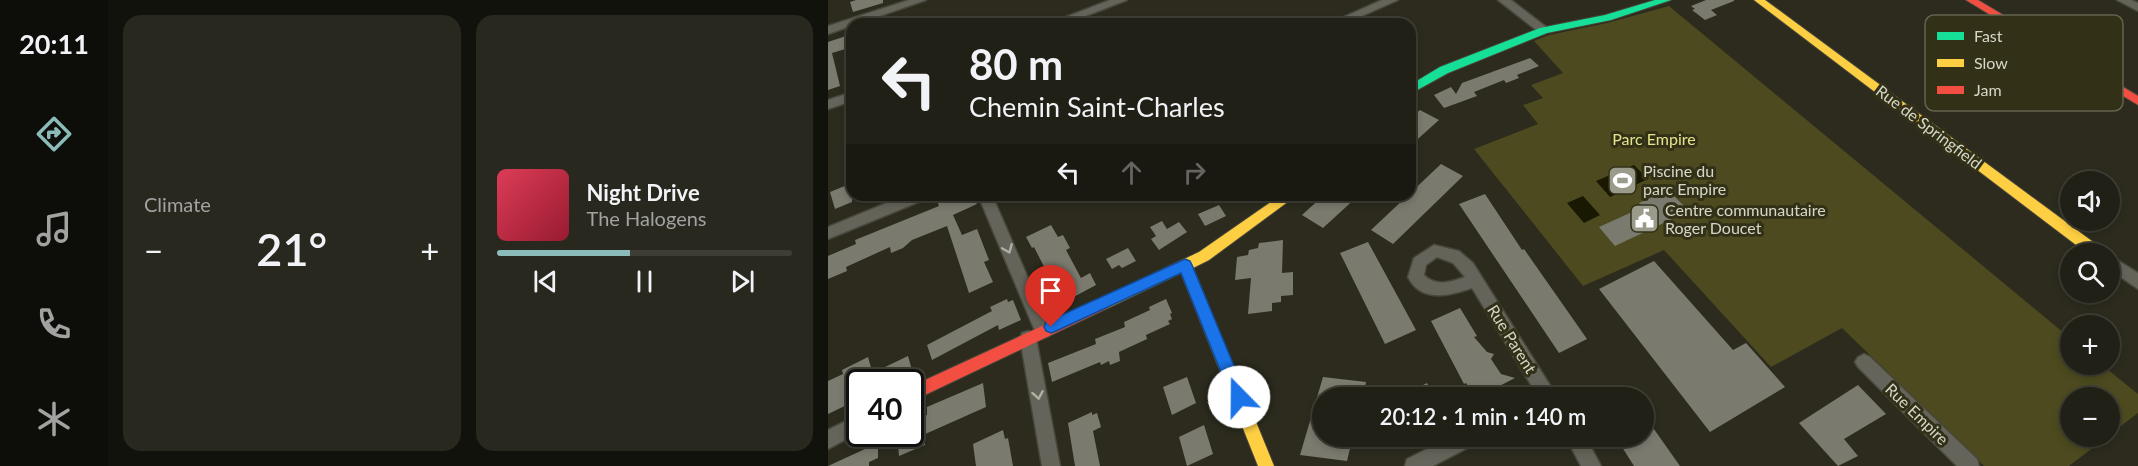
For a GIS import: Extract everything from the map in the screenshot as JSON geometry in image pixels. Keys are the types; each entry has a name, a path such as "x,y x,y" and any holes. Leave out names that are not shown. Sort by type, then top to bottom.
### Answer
{"street":[{"path":"865,18 920,0"},
{"path":"1071,18 1121,0"},
{"path":"1348,18 1392,0"},
{"path":"1504,0 1544,30"},
{"path":"1416,86 1444,70 1544,30 1607,18 1666,0"},
{"name":"Rue de Springfield","path":"1759,0 2084,243"},
{"path":"1971,0 1996,15"},
{"path":"2123,0 2138,8"},
{"path":"828,30 846,24"},
{"path":"2123,92 2138,101"},
{"path":"828,105 846,98"},
{"path":"828,233 906,201"},
{"path":"987,201 1035,334 1051,466"},
{"path":"924,388 1204,256 1282,201"},
{"path":"1185,265 1266,466"},
{"path":"2120,269 2138,282"},
{"name":"Rue Parent","path":"1475,280 1542,387"},
{"name":"Rue Empire","path":"1864,362 1970,466"},
{"path":"828,440 846,430"},
{"path":"1414,466 1451,447"},
{"path":"1581,447 1592,466"}],"green space":[{"name":"Parc Empire","path":"1669,6 2060,330 2060,375 2114,375 2138,394 2138,413 2120,427 2120,387 2060,387 2060,447 2094,447 2069,466 1984,466 1842,328 1771,367 1664,250 1583,286 1474,149 1538,124 1523,105 1543,98 1531,85 1563,73 1534,41 1549,35 1607,23"}],"shaded area":[{"name":"Piscine du parc Empire","path":"1634,165 1648,179 1610,197 1596,181"},
{"path":"1583,196 1600,215 1584,223 1567,203"}],"building":[{"path":"883,0 883,3 853,12 850,2"},
{"path":"1706,0 1734,1 1711,10 1717,15 1705,20 1692,10 1695,9 1691,6"},
{"path":"846,36 846,49 832,53 840,86 828,90 828,42"},
{"path":"1530,58 1539,66 1517,75 1519,78 1506,83 1504,80 1474,92 1477,96 1444,108 1434,95 1451,87 1456,94 1462,83"},
{"path":"1420,110 1439,120 1416,141 1416,113"},
{"path":"1441,164 1463,176 1393,244 1371,230 1402,201 1416,201 1416,188"},
{"path":"846,185 846,201 852,202 835,209 830,192"},
{"name":"Centre communautaire Roger Doucet","path":"1668,190 1689,211 1615,246 1599,227 1643,207 1639,203"},
{"path":"1485,194 1522,250 1524,249 1587,339 1559,353 1459,204"},
{"path":"937,201 975,201 977,204 953,215 962,235 977,229 989,260 984,262 993,282 969,293 947,226 912,240 903,248 891,253 890,247 846,267 847,271 828,279 828,256 856,244 855,240 939,206"},
{"path":"1317,201 1352,201 1323,228 1302,215"},
{"path":"1219,205 1226,216 1205,226 1198,214"},
{"path":"1162,221 1167,229 1179,222 1187,232 1159,250 1151,239 1156,236 1150,227"},
{"path":"1051,225 1058,237 1063,235 1070,248 1066,250 1081,278 1090,273 1096,285 1068,300 1067,296 1060,298 1034,247 1032,248 1026,237"},
{"path":"1283,240 1282,273 1293,272 1293,295 1281,296 1281,302 1272,303 1272,311 1248,314 1251,278 1235,280 1237,257 1248,255 1249,250 1258,248 1259,243"},
{"path":"1368,242 1416,330 1385,344 1340,253"},
{"path":"1128,248 1136,261 1122,268 1119,265 1112,269 1106,259"},
{"path":"1654,261 1733,350 1746,343 1785,387 1710,432 1599,289"},
{"path":"1007,299 1008,302 1013,300 1021,320 999,330 998,325 932,360 927,345 992,311 990,307"},
{"path":"1166,299 1172,313 1170,314 1172,319 1168,321 1170,324 1146,335 1147,339 1119,352 1120,361 1110,365 1109,361 1101,365 1100,362 1052,382 1048,363 1096,344 1095,339 1125,327 1124,322 1150,310 1149,307"},
{"path":"1460,308 1477,336 1474,337 1487,352 1494,354 1491,359 1501,374 1515,378 1497,387 1469,387 1466,383 1464,384 1431,321"},
{"path":"908,356 912,369 883,369"},
{"path":"868,357 871,369 846,369 846,405 828,414 828,381 843,374 842,370"},
{"path":"1187,377 1196,403 1172,415 1163,387"},
{"path":"1323,377 1366,382 1365,387 1320,387"},
{"path":"983,383 986,407 924,435 924,416 927,415 927,407"},
{"path":"1858,385 1886,414 1844,439 1858,456 1838,466 1799,423"},
{"path":"1092,412 1092,415 1097,413 1101,427 1093,431 1100,466 1075,466 1068,423"},
{"path":"1312,414 1312,447 1350,447 1347,461 1300,455"},
{"path":"1204,425 1213,454 1187,466 1179,437"},
{"path":"1654,429 1680,466 1634,466 1622,447 1654,447"},
{"path":"1003,430 1005,439 1008,438 1013,466 976,466 973,444"},
{"path":"869,447 878,447 878,458 869,462 869,466 828,466"},
{"path":"898,447 920,447 899,456"}],"traffic: fast":[{"path":"1416,86 1444,70 1544,30 1607,18 1666,0"}],"traffic: slow":[{"path":"1759,0 2084,243"},
{"path":"1105,303 1204,256 1282,201"},
{"path":"1185,265 1266,466"}],"traffic: jam":[{"path":"1971,0 1996,15"},
{"path":"2123,92 2138,101"},
{"path":"924,388 1105,303"}],"place":[{"name":"Piscine du parc Empire","path":"1622,180"},
{"name":"Centre communautaire Roger Doucet","path":"1644,219"}],"route":[{"path":"1051,327 1185,265 1239,397"}]}
